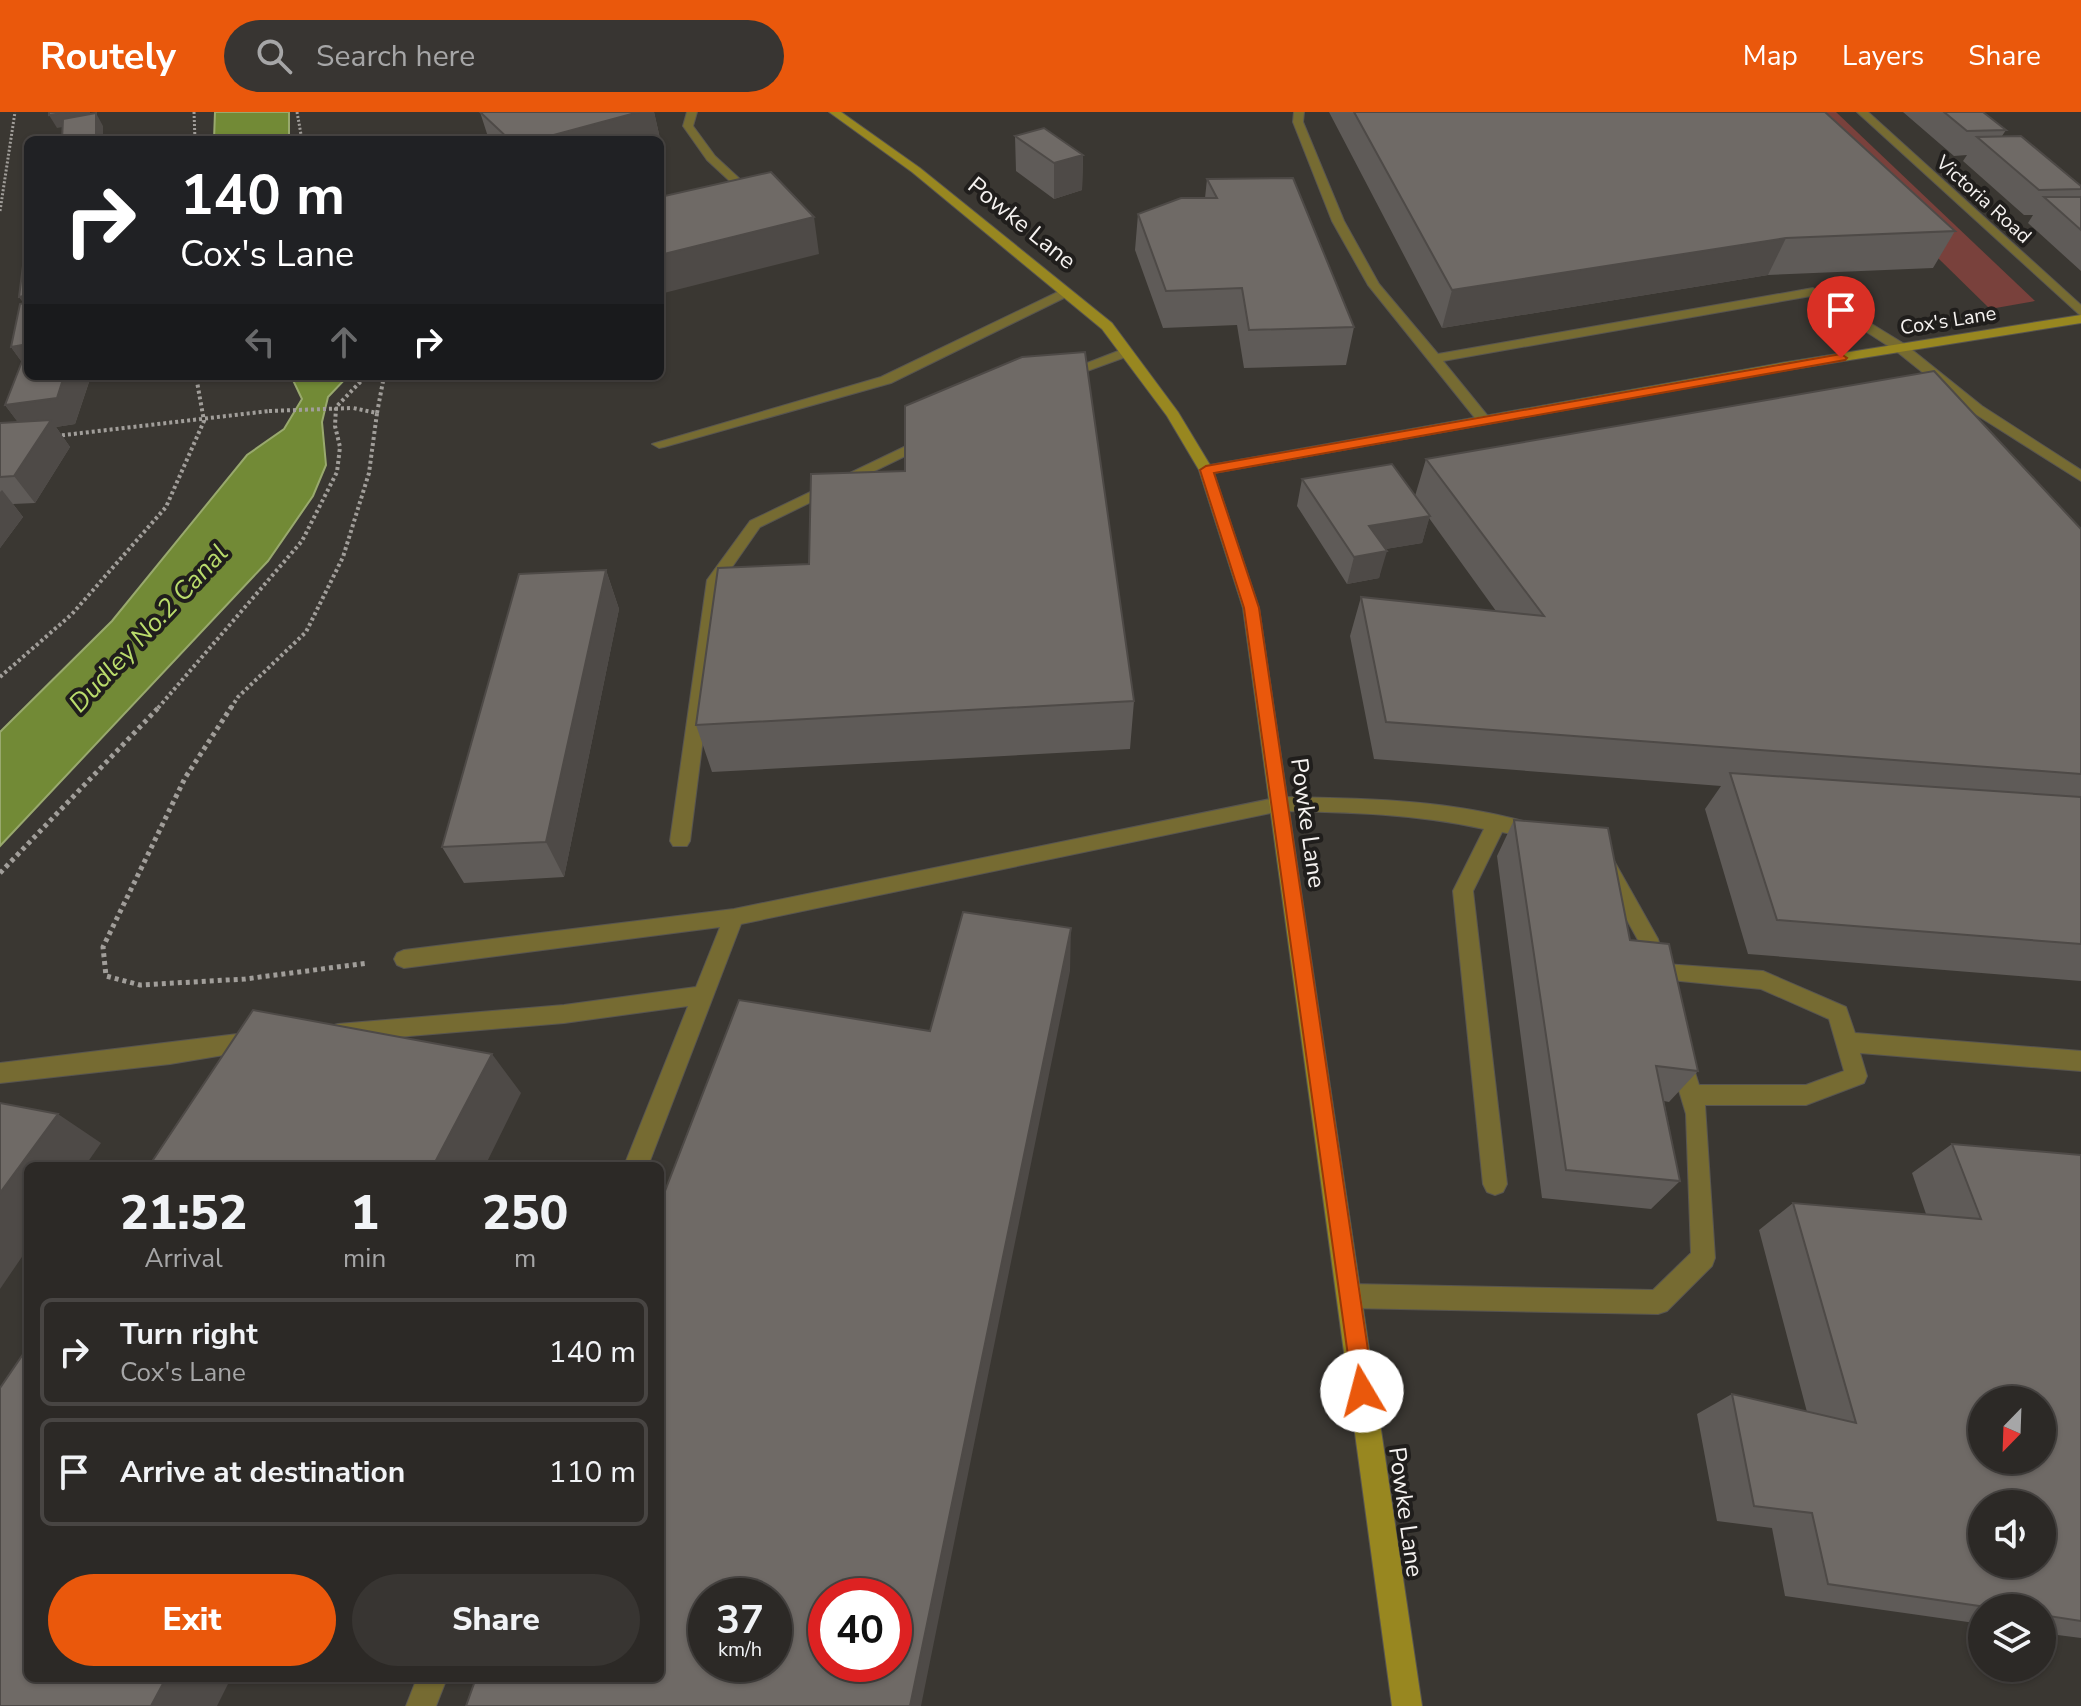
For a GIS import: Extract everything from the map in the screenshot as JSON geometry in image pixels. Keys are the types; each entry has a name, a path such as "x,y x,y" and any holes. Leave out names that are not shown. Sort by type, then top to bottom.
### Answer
{"street":[{"path":"692,112 688,126 711,158 738,183"},
{"name":"Powke Lane","path":"834,112 916,170 1107,326 1173,415 1206,470 1251,608 1407,1706"},
{"path":"1299,112 1298,122 1338,221 1374,285 1484,420"},
{"name":"Victoria Road","path":"1862,112 2081,312"},
{"path":"659,444 886,380 1066,292"},
{"path":"1434,359 1813,292 1901,348 1977,409 2081,477"},
{"name":"Cox's Lane","path":"1206,470 2081,319"},
{"path":"1043,383 1126,352"},
{"path":"680,841 715,580 755,524 947,430"},
{"path":"404,959 734,917 1280,804 1359,805 1449,814 1553,835"},
{"path":"1495,1184 1463,891 1496,824"},
{"path":"1595,844 1648,939 1659,979 1763,980 1838,1013 1856,1076 1806,1095 1691,1095"},
{"path":"638,1162 734,917"},
{"path":"316,1035 564,1014 704,995"},
{"path":"1349,1296 1658,1302 1703,1258 1697,1114 1674,1033"},
{"path":"0,1073 170,1054 269,1039 253,1064"},
{"path":"1846,1042 2081,1061"},
{"path":"421,1706 430,1682"}],"path":[{"path":"0,211 15,112"},
{"path":"194,112 195,136"},
{"path":"297,112 301,136"},
{"path":"0,677 72,614 166,507 204,421 197,380"},
{"path":"0,873 129,741 302,541 337,472 340,447 335,426 336,407 362,380"},
{"path":"383,380 369,473 343,557 306,632 238,697 185,778 103,947 106,976 140,985 245,979 404,959"},
{"path":"47,437 269,411 353,408 377,413"}],"shaded area":[{"path":"1789,112 1836,112 2035,301 1990,309"}],"water":[{"path":"215,112 289,112 289,136 214,136"},
{"name":"Dudley No.2 Canal","path":"293,380 344,380 328,397 322,422 326,465 313,496 268,561 0,846 0,732 112,621 247,455 284,429 302,399"}],"building":[{"path":"480,112 639,112 550,136 506,136"},
{"path":"1354,112 1825,112 1955,231 1786,238 1452,290"},
{"path":"1944,112 1983,112 2006,130 1967,131"},
{"path":"96,113 96,136 62,136 63,119"},
{"path":"1044,128 1083,155 1054,163 1015,136"},
{"path":"2021,136 2081,189 2039,190 1977,137"},
{"path":"771,172 814,217 664,254 664,196"},
{"path":"1293,178 1354,327 1249,330 1242,288 1166,291 1138,214 1181,198 1217,198 1207,179"},
{"path":"2044,197 2081,197 2081,230"},
{"path":"24,258 24,296 19,297"},
{"path":"24,303 24,345 11,347 20,304"},
{"path":"1085,352 1134,701 696,725 718,568 809,564 811,474 905,471 905,406 1022,357"},
{"path":"23,359 24,380 63,380 57,398 5,405"},
{"path":"1934,371 2081,529 2081,774 1386,722 1361,597 1544,616 1426,459"},
{"path":"51,420 14,476 0,477 0,423"},
{"path":"1392,464 1430,516 1369,526 1387,551 1354,557 1302,479"},
{"path":"606,570 546,842 442,847 519,574"},
{"path":"1730,773 2081,797 2081,944 1777,920"},
{"path":"1514,820 1608,828 1630,940 1669,944 1698,1071 1656,1066 1680,1181 1566,1170"},
{"path":"963,912 1071,928 910,1706 466,1706 475,1682 664,1682 664,1194 739,1000 930,1031"},
{"path":"253,1010 492,1054 435,1162 152,1162"},
{"path":"0,1103 58,1114 0,1193"},
{"path":"1952,1144 2081,1155 2081,1621 2056,1617 2056,1594 1968,1594 1968,1604 1828,1584 1812,1513 1754,1506 1732,1394 1856,1423 1793,1203 1981,1219"},
{"path":"24,1353 24,1682 164,1682 151,1706 0,1706 0,1388"}],"route":[{"path":"1362,1391 1251,608 1206,470 1841,358"}]}
